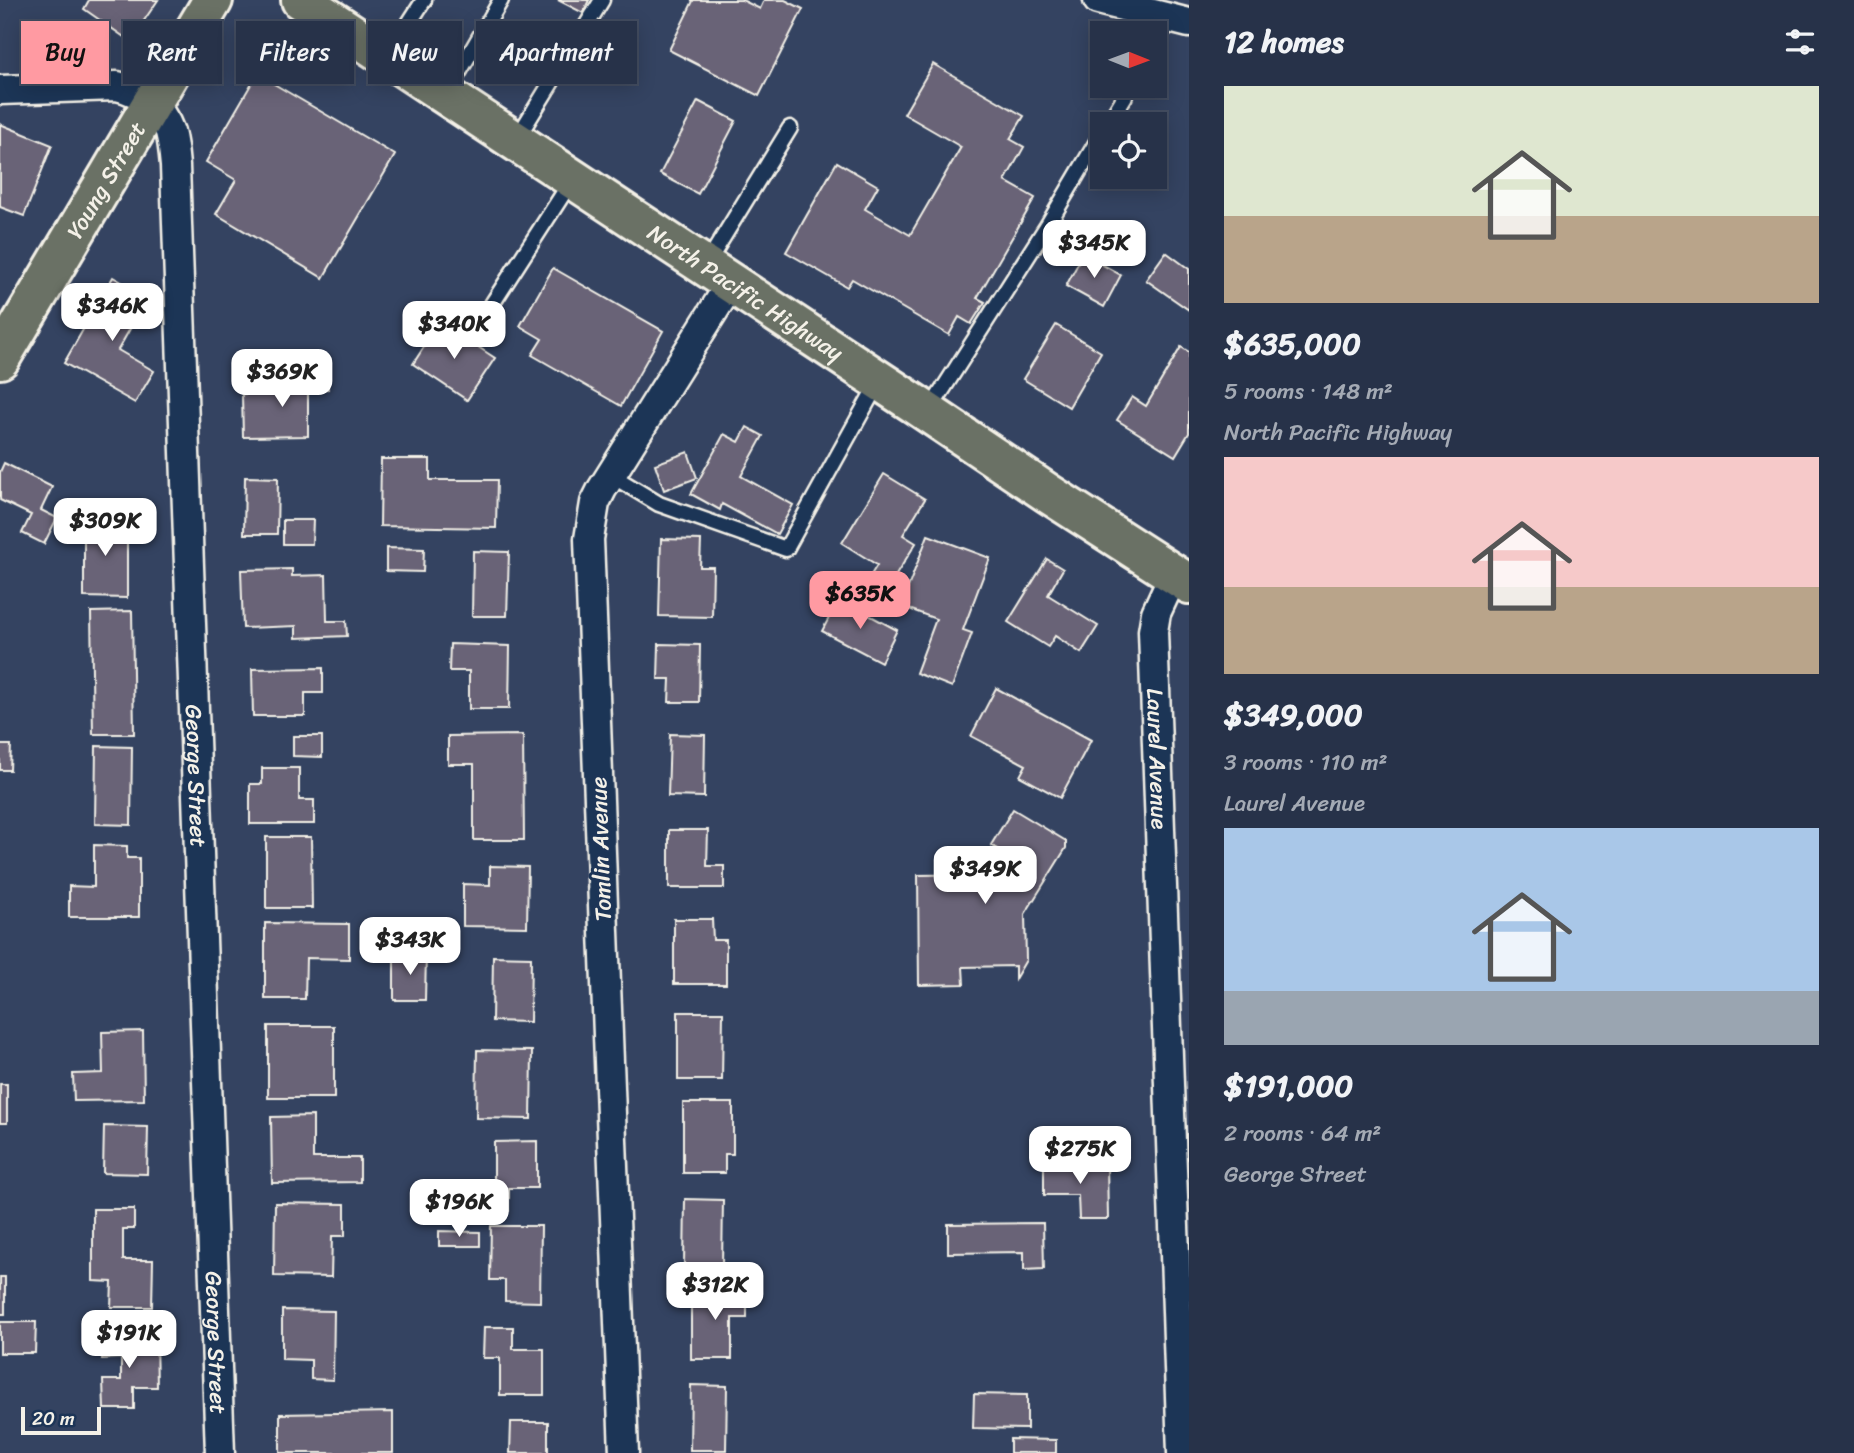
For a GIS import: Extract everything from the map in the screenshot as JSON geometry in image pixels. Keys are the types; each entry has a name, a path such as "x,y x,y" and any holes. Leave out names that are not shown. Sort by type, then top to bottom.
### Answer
{"main road":[{"name":"Young Street","path":"0,359 213,0"},
{"name":"North Pacific Highway","path":"301,0 368,44"},
{"name":"North Pacific Highway","path":"429,84 1181,579"}],"street":[{"path":"1098,0 1189,23"},
{"path":"0,90 117,86 136,91 152,104"},
{"name":"George Street","path":"152,104 169,129 175,166 220,1453"},
{"name":"Tomlin Avenue","path":"624,1453 589,539 595,503 718,275"},
{"name":"Laurel Avenue","path":"1181,579 1156,613 1153,632 1182,1453"}],"lane":[{"path":"410,21 424,0"},
{"path":"446,95 501,0"},
{"path":"515,141 602,0"},
{"path":"718,275 790,128"},
{"path":"928,412 1047,226 1090,153"},
{"path":"478,326 573,179"},
{"path":"611,474 659,505 786,549 879,380"}],"building":[{"path":"89,0 158,0 144,21 123,21 123,36 109,26 109,21 101,21 84,9"},
{"path":"558,0 589,0 583,13"},
{"path":"691,0 742,0 760,9 764,0 785,0 803,9 759,96 669,50 693,1"},
{"path":"933,64 1024,116 1010,139 1024,147 1005,181 1035,198 977,298 985,302 971,324 959,317 949,335 852,279 847,287 786,252 837,162 878,186 865,209 910,235 961,147 904,114"},
{"path":"251,84 274,84 395,155 323,278 216,214 236,180 206,162"},
{"path":"698,101 736,121 698,194 660,174"},
{"path":"0,124 52,145 24,216 0,207"},
{"path":"1166,252 1189,269 1189,310 1146,280"},
{"path":"1083,254 1121,275 1104,307 1066,286"},
{"path":"553,268 663,331 621,406 532,355 542,339 520,326"},
{"path":"113,277 148,297 118,350 154,371 135,403 64,363"},
{"path":"440,322 495,358 467,400 413,364"},
{"path":"1056,325 1101,352 1069,407 1023,379"},
{"path":"1181,347 1189,352 1189,433 1175,456 1117,420 1132,397 1146,406"},
{"path":"303,369 328,369 328,389 308,390 308,436 243,437 242,394 303,394"},
{"path":"747,427 763,436 741,476 793,505 777,534 722,504 720,510 691,494 724,434 739,442"},
{"path":"688,452 697,478 664,490 655,464"},
{"path":"381,459 430,459 430,480 497,480 496,528 380,526"},
{"path":"4,463 52,487 41,510 57,518 44,544 22,533 31,515 0,500 0,472"},
{"path":"884,474 925,499 903,535 916,543 886,591 868,580 877,565 842,543"},
{"path":"245,477 278,478 277,534 244,534"},
{"path":"84,518 127,519 127,598 84,597"},
{"path":"283,520 313,520 312,544 283,544"},
{"path":"928,535 990,558 963,630 972,633 952,687 916,673 936,619 901,606"},
{"path":"661,539 701,540 700,567 713,567 712,617 659,616"},
{"path":"386,548 424,549 423,572 386,571"},
{"path":"473,551 509,552 507,616 472,616"},
{"path":"1047,559 1063,569 1048,595 1098,626 1081,653 1055,636 1048,647 1008,622"},
{"path":"292,569 292,576 326,575 327,621 346,621 347,636 296,638 296,626 243,628 241,570"},
{"path":"839,599 897,630 881,662 822,631"},
{"path":"132,611 134,734 93,734 91,612"},
{"path":"450,644 510,646 509,709 469,709 469,671 449,671"},
{"path":"659,644 700,645 699,702 669,702 670,679 658,679"},
{"path":"323,668 323,693 305,693 305,716 253,716 252,669"},
{"path":"996,688 1091,740 1060,798 1020,776 1026,765 971,736"},
{"path":"670,734 705,735 704,797 668,796"},
{"path":"523,735 524,840 474,840 474,764 448,764 448,736"},
{"path":"293,736 322,736 322,757 293,756"},
{"path":"0,745 11,745 10,770 0,770"},
{"path":"96,746 132,747 131,825 95,824"},
{"path":"262,768 299,768 299,800 314,800 314,824 250,824 250,784 262,784"},
{"path":"1013,809 1066,841 1066,848 1025,914 1026,960 1015,979 1015,966 963,967 964,984 919,985 918,875 989,874 1002,852 991,845"},
{"path":"669,830 708,830 707,866 724,866 724,888 669,888"},
{"path":"266,837 311,837 312,908 266,908"},
{"path":"94,845 127,846 127,858 139,858 139,917 69,917 69,886 94,887"},
{"path":"490,866 528,867 527,927 463,926 463,884 490,885"},
{"path":"674,919 712,919 713,940 726,940 726,984 674,984"},
{"path":"265,923 349,924 349,959 306,958 305,999 265,999"},
{"path":"394,954 426,954 425,1000 394,1000"},
{"path":"493,956 531,957 530,1022 492,1021"},
{"path":"678,1012 723,1012 722,1080 678,1080"},
{"path":"268,1026 334,1026 334,1098 268,1098"},
{"path":"143,1031 144,1100 74,1101 73,1074 103,1073 102,1032"},
{"path":"477,1050 532,1051 531,1119 476,1118"},
{"path":"0,1084 7,1084 7,1123 0,1123"},
{"path":"683,1103 733,1103 733,1154 725,1154 725,1173 683,1173"},
{"path":"313,1116 313,1158 360,1158 360,1182 272,1183 271,1117"},
{"path":"104,1126 148,1127 147,1174 103,1173"},
{"path":"537,1141 537,1188 509,1188 509,1211 479,1211 479,1182 494,1182 494,1142"},
{"path":"1044,1162 1107,1162 1108,1219 1079,1219 1078,1195 1044,1195"},
{"path":"685,1199 723,1200 722,1266 684,1265"},
{"path":"275,1203 345,1204 345,1236 332,1236 331,1277 274,1276"},
{"path":"93,1209 134,1209 134,1229 123,1229 123,1260 153,1260 152,1307 111,1307 112,1282 93,1281"},
{"path":"1043,1223 1044,1269 1024,1270 1024,1252 948,1253 948,1224"},
{"path":"491,1226 541,1226 540,1302 505,1301 505,1280 490,1280"},
{"path":"439,1231 480,1232 480,1246 439,1246"},
{"path":"0,1277 5,1277 5,1314 0,1314"},
{"path":"747,1290 747,1318 732,1318 732,1359 691,1359 691,1291"},
{"path":"282,1310 334,1311 333,1380 311,1379 311,1360 282,1359"},
{"path":"0,1322 36,1322 35,1353 0,1353"},
{"path":"484,1327 513,1327 513,1349 544,1349 544,1395 500,1395 500,1358 483,1358"},
{"path":"101,1339 156,1339 157,1387 134,1387 134,1409 104,1409 103,1380 121,1380 121,1358 102,1359"},
{"path":"691,1385 727,1386 726,1450 690,1450"},
{"path":"974,1394 1027,1395 1027,1429 973,1428"},
{"path":"393,1412 393,1453 280,1453 280,1414"},
{"path":"511,1422 548,1422 548,1453 510,1453"},
{"path":"1010,1439 1056,1440 1056,1453 1010,1453"}]}
